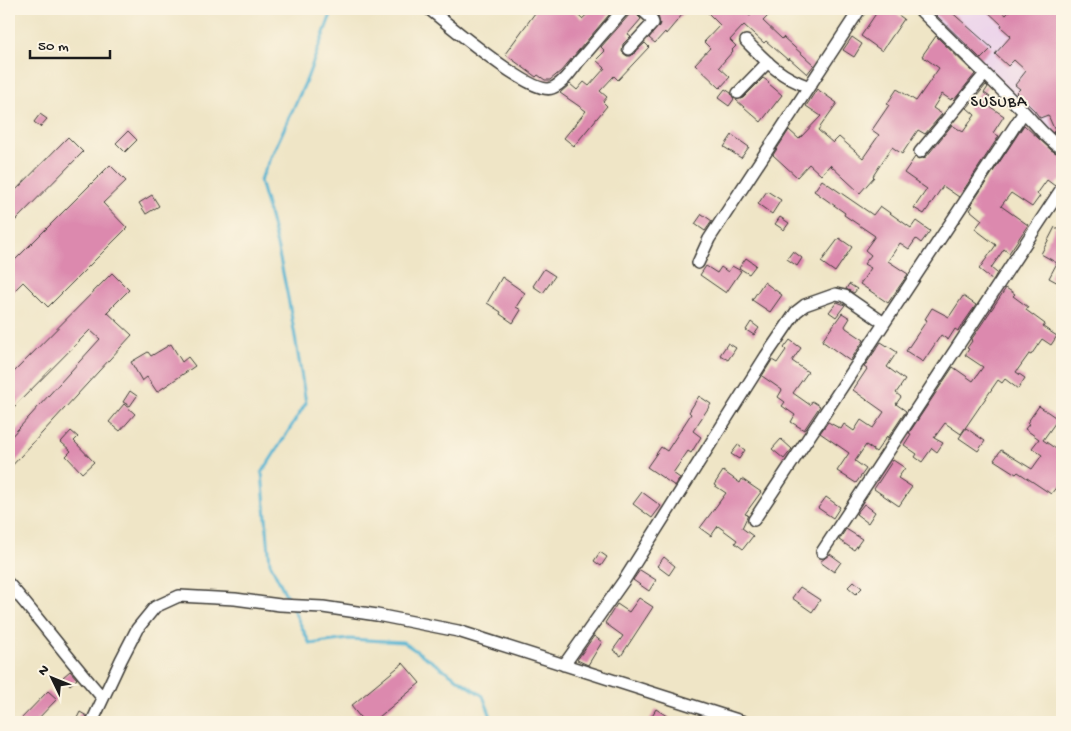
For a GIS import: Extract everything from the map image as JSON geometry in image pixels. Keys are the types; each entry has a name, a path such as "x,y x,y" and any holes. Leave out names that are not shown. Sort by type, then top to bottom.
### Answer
{"street":[{"path":"429,9 504,68 541,88 549,90 566,76 624,9"},
{"path":"629,49 653,24 651,18 641,9"},
{"path":"698,263 709,239 860,9"},
{"path":"919,9 1024,112 1039,131 1062,149"},
{"path":"746,41 777,71 791,80 808,86"},
{"path":"738,93 768,62"},
{"path":"920,152 985,74"},
{"path":"754,520 1024,112"},
{"path":"822,552 1062,188"},
{"path":"564,664 624,579 796,312 805,306 836,294 845,296 884,323"},
{"path":"9,584 49,632 78,671 102,697"},
{"path":"92,722 102,697 137,629 154,608 179,596 324,607 377,614 458,631 744,722"}],"shaded area":[{"path":"923,9 998,9 1062,70 1062,140 1058,143"}],"building":[{"path":"530,9 571,9 582,19 593,9 614,9 561,71 550,80 545,80 538,75 536,77 505,54 535,13"},
{"path":"631,9 634,9 641,19 628,34 631,36 623,44 622,52 627,56 631,56 645,43 649,47 618,80 614,76 600,91 607,97 603,102 607,106 574,146 564,138 586,111 560,93 570,84 577,90 584,82 589,86 605,68 596,60 605,51 601,47 630,14"},
{"path":"652,9 687,9 666,34 665,32 655,43 649,38 660,24 658,15"},
{"path":"704,9 742,9 750,16 756,9 775,9 763,21 814,65 807,74 766,41 764,43 744,25 730,40 736,46 719,67 730,77 720,88 695,64 710,48 704,42 720,25"},
{"path":"879,9 901,9 897,14 904,19 882,51 861,36"},
{"path":"939,9 948,9 992,48 981,59 934,13"},
{"path":"985,9 999,9 1006,15 1012,9 1062,9 1062,140 1053,132 1055,131 1048,115 1040,118 1016,93 1020,89 1015,85 1026,71 1014,60 1008,66 995,54 1011,36"},
{"path":"936,36 975,74 954,100 942,94 933,108 942,114 925,134 918,130 902,154 892,147 874,177 860,193 830,165 821,175 809,164 797,177 773,155 789,130 799,139 821,116 806,106 817,89 837,103 818,130 833,143 839,137 863,158 879,135 872,130 897,89 916,101 939,68 922,56"},
{"path":"852,37 862,44 854,57 843,50"},
{"path":"763,78 782,95 761,122 736,100 743,98"},
{"path":"986,85 988,87 984,93 990,97 986,104 1004,116 993,133 999,136 959,197 943,186 924,214 914,208 927,189 904,173 915,157 919,159 926,157 952,125 963,132 975,115 967,108"},
{"path":"725,89 731,93 734,99 729,106 718,98"},
{"path":"40,114 47,119 40,127 34,122"},
{"path":"1024,125 1051,150 1062,156 1062,181 1058,182 1055,186 1047,180 1037,194 1040,196 1032,207 1011,193 1001,206 1028,225 1009,253 1004,249 991,268 997,273 993,280 979,269 996,245 975,229 982,220 970,210 973,206 971,205"},
{"path":"128,131 137,140 125,152 116,143"},
{"path":"732,135 749,147 741,158 724,147"},
{"path":"68,137 83,152 9,227 9,197"},
{"path":"110,165 126,181 103,203 127,228 48,307 23,282 9,296 9,266"},
{"path":"822,180 873,215 880,206 911,228 916,221 930,231 921,243 916,239 909,249 900,243 888,261 908,274 888,303 860,284 871,268 864,264 871,255 865,250 875,236 844,215 845,213 814,191"},
{"path":"767,191 781,200 772,214 758,204"},
{"path":"152,195 159,206 146,214 139,203"},
{"path":"702,214 712,221 705,231 695,224"},
{"path":"780,217 789,223 784,230 775,224"},
{"path":"1055,227 1062,232 1062,285 1049,278 1057,263 1041,254"},
{"path":"839,238 852,247 835,272 821,262"},
{"path":"793,251 802,258 797,266 787,259"},
{"path":"746,258 756,265 749,274 739,268"},
{"path":"706,266 717,273 721,267 728,272 732,266 741,271 726,293 700,275"},
{"path":"544,269 555,276 543,293 533,286"},
{"path":"112,273 129,290 107,312 132,335 9,469 9,439 100,339 90,330 9,412 9,377"},
{"path":"502,277 525,293 516,307 521,310 513,323 487,303"},
{"path":"764,282 782,295 770,312 752,300"},
{"path":"849,284 857,289 854,293 846,289"},
{"path":"1006,288 1028,307 1026,310 1045,324 1043,327 1057,336 1051,345 1042,339 1031,355 1029,354 1016,372 1025,378 1018,389 1005,379 1002,383 998,380 961,434 945,423 934,438 943,443 937,452 932,448 922,462 915,457 917,454 904,445 911,434 909,433 953,367 973,381 983,367 965,355 969,349 967,348"},
{"path":"963,296 976,305 958,331 955,329 948,340 941,335 923,362 906,351 927,320 925,319 932,308 949,317"},
{"path":"837,302 845,305 836,317 829,312"},
{"path":"842,313 850,318 845,326 846,328 864,340 850,361 822,341"},
{"path":"751,322 759,328 754,335 746,330"},
{"path":"790,340 801,348 792,361 808,372 793,393 810,405 812,401 820,406 804,430 791,422 795,415 782,406 785,402 778,397 782,390 762,376 772,360 777,363"},
{"path":"881,342 897,352 887,367 905,380 896,393 901,397 896,404 906,411 876,452 866,445 855,461 866,469 856,483 837,471 849,453 820,433 828,422 841,429 844,424 854,431 861,420 873,428 884,412 853,390 867,369 864,367"},
{"path":"728,343 736,348 728,360 720,355"},
{"path":"171,344 182,362 188,357 195,366 157,392 147,377 142,381 131,362 148,352 151,356"},
{"path":"130,391 137,396 130,406 123,402"},
{"path":"699,396 711,404 693,431 701,437 691,453 688,451 673,473 680,478 675,486 647,467 661,447 667,451 691,414 689,412"},
{"path":"124,404 135,414 120,431 109,422"},
{"path":"1039,406 1058,419 1043,440 1062,453 1062,488 1058,485 1051,494 1018,472 1016,474 994,460 1001,450 1032,469 1042,455 1032,448 1039,439 1025,429"},
{"path":"966,428 985,441 978,451 959,438"},
{"path":"71,431 78,437 74,441 94,462 82,473 66,456 71,451 61,442"},
{"path":"781,439 792,449 784,459 772,449"},
{"path":"738,445 745,450 739,459 731,454"},
{"path":"893,460 905,468 898,478 912,487 899,506 874,489"},
{"path":"723,471 740,483 742,479 761,492 745,514 748,515 742,528 753,536 743,549 735,543 737,540 718,526 711,536 700,528 726,493 714,485"},
{"path":"642,492 661,506 652,518 633,504"},
{"path":"826,497 840,507 833,518 818,508"},
{"path":"864,504 875,512 868,523 856,514"},
{"path":"846,529 862,539 854,550 839,540"},
{"path":"600,552 607,557 601,566 594,561"},
{"path":"830,554 841,562 834,572 820,562"},
{"path":"664,557 675,566 669,575 657,566"},
{"path":"640,570 656,580 649,591 633,580"},
{"path":"854,581 862,588 856,594 848,587"},
{"path":"800,587 820,600 812,612 792,598"},
{"path":"639,598 653,607 621,656 613,650 623,636 605,623 617,604 629,612"},
{"path":"594,636 602,642 588,665 577,660"},
{"path":"403,663 420,683 373,722 364,722 351,706"},
{"path":"70,671 77,679 70,685 63,677"},
{"path":"48,691 57,699 35,722 18,722"},
{"path":"656,709 676,722 648,722"},
{"path":"80,712 87,716 85,722 75,722"}],"waterway":[{"path":"290,603 270,563 262,473 306,403 281,264 260,181 306,81 333,9"},
{"path":"293,609 310,644 349,639 403,642 483,696 493,722"}],"district":[{"name":"SUSUBA","path":"999,103"}]}
